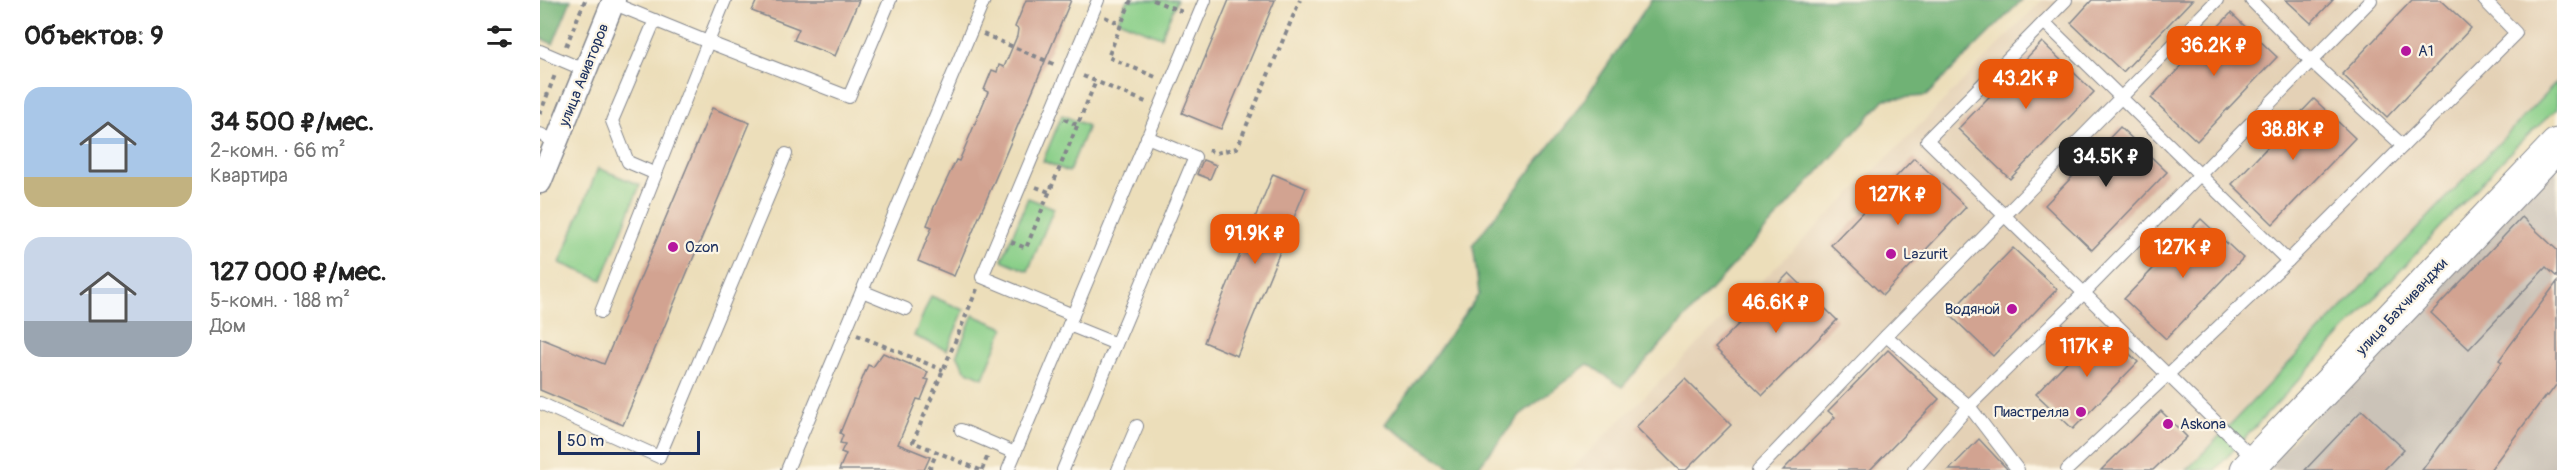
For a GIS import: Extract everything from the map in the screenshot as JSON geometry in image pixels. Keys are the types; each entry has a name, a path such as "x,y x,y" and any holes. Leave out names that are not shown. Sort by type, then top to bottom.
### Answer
{"main road":[{"name":"улица Бахчиванджи","path":"2252,465 2557,145"}],"street":[{"name":"улица Авиаторов","path":"540,182 548,138 587,71 613,2"}],"lane":[{"path":"602,312 725,0"},
{"path":"613,2 849,98 890,0"},
{"path":"787,470 984,0"},
{"path":"1098,0 982,277 1071,320 1116,345"},
{"path":"1008,470 1205,0"},
{"path":"2066,0 1926,140 2168,376 2252,465"},
{"path":"1758,470 1886,336 2217,0"},
{"path":"2252,0 2311,61 2403,147"},
{"path":"1914,470 1969,406 2084,293 2371,0"},
{"path":"2067,470 2288,261 2516,33 2484,0"},
{"path":"655,20 612,121 628,162 656,174"},
{"path":"2044,22 2288,261"},
{"path":"540,51 587,71"},
{"path":"1064,470 1195,157 1147,137"},
{"path":"540,403 659,457 786,154"},
{"path":"862,291 906,309"},
{"path":"1886,336 1969,406 2018,470"},
{"path":"1118,470 1137,426"},
{"path":"961,430 1015,453"}],"path":[{"path":"1131,0 1107,57 1170,83"},
{"path":"1153,0 1197,18"},
{"path":"1216,153 1237,148 1300,0"},
{"path":"981,33 1160,108"},
{"path":"999,237 1026,248 1095,81"},
{"path":"980,470 913,442 982,277"},
{"path":"855,334 943,370"},
{"path":"929,470 937,452"}],"shaded area":[{"path":"2042,0 2557,0 2557,82 2187,470 1570,470 1911,134"},
{"path":"2557,156 2557,470 2264,470"}],"green space":[{"path":"540,0 571,0 553,44 540,38"},
{"path":"1127,0 1177,0 1161,37 1118,20"},
{"path":"1651,0 2022,0 1926,96 1885,99 1622,387 1588,364 1520,415 1476,470 1455,470 1385,424 1479,294 1473,244 1572,118"},
{"path":"2557,82 2557,109 2517,145 2215,470 2187,470"},
{"path":"1062,115 1088,126 1069,172 1043,161"},
{"path":"598,168 640,185 602,280 560,263"},
{"path":"1028,198 1054,208 1028,271 1002,260"},
{"path":"931,296 964,310 947,350 914,336"},
{"path":"973,315 1004,328 983,378 965,370 957,354"}],"building":[{"path":"757,0 859,0 835,56 794,40 799,29 752,11"},
{"path":"1026,0 1071,0 954,276 918,261 932,227 927,225 956,160 959,161 966,145 988,92 984,90 992,70 997,72 999,65 1004,67 1017,36 1018,29 1015,27"},
{"path":"1229,0 1275,0 1221,129 1182,113"},
{"path":"2092,0 2192,0 2123,72 2071,23"},
{"path":"2286,0 2333,0 2311,23"},
{"name":"A1","path":"2412,0 2441,0 2471,28 2387,117 2342,74"},
{"path":"2231,13 2277,57 2197,141 2151,98"},
{"path":"2042,42 2094,92 2010,179 1958,129"},
{"path":"2314,99 2355,138 2273,224 2232,184"},
{"path":"712,108 750,123 623,425 540,390 540,338 604,364"},
{"path":"2120,127 2167,172 2092,250 2045,205"},
{"path":"1914,158 1966,207 1883,295 1831,245"},
{"path":"1203,160 1216,165 1210,179 1197,174"},
{"path":"1273,174 1306,188 1237,356 1204,342"},
{"path":"2522,217 2557,250 2557,277 2546,267 2469,349 2431,313"},
{"path":"2201,219 2243,258 2166,339 2124,299"},
{"path":"2013,248 2057,289 1993,356 1949,314"},
{"path":"1789,273 1837,320 1763,395 1715,348"},
{"path":"2557,282 2557,384 2548,396 2546,395 2490,470 2422,470 2502,362 2499,360"},
{"path":"2101,326 2138,362 2073,429 2036,394"},
{"path":"1888,350 1939,399 1870,470 1783,470 1835,417 1828,411"},
{"path":"883,353 928,372 925,379 929,380 921,400 917,399 898,444 930,457 924,470 839,470 846,454 841,452 845,444 840,443 843,435 840,433 868,365 873,367"},
{"path":"1685,379 1731,425 1686,470 1679,470 1636,427"},
{"path":"2362,410 2404,449 2384,470 2305,470"},
{"path":"2161,411 2187,437 2153,470 2101,470"},
{"path":"1979,439 2008,470 1949,470"}],"place":[{"name":"A1","path":"2406,51"},
{"name":"Ozon","path":"673,247"},
{"name":"Lazurit","path":"1891,254"},
{"name":"Водяной","path":"2012,309"},
{"name":"Пиастрелла","path":"2081,412"},
{"name":"Askona","path":"2168,424"}]}
